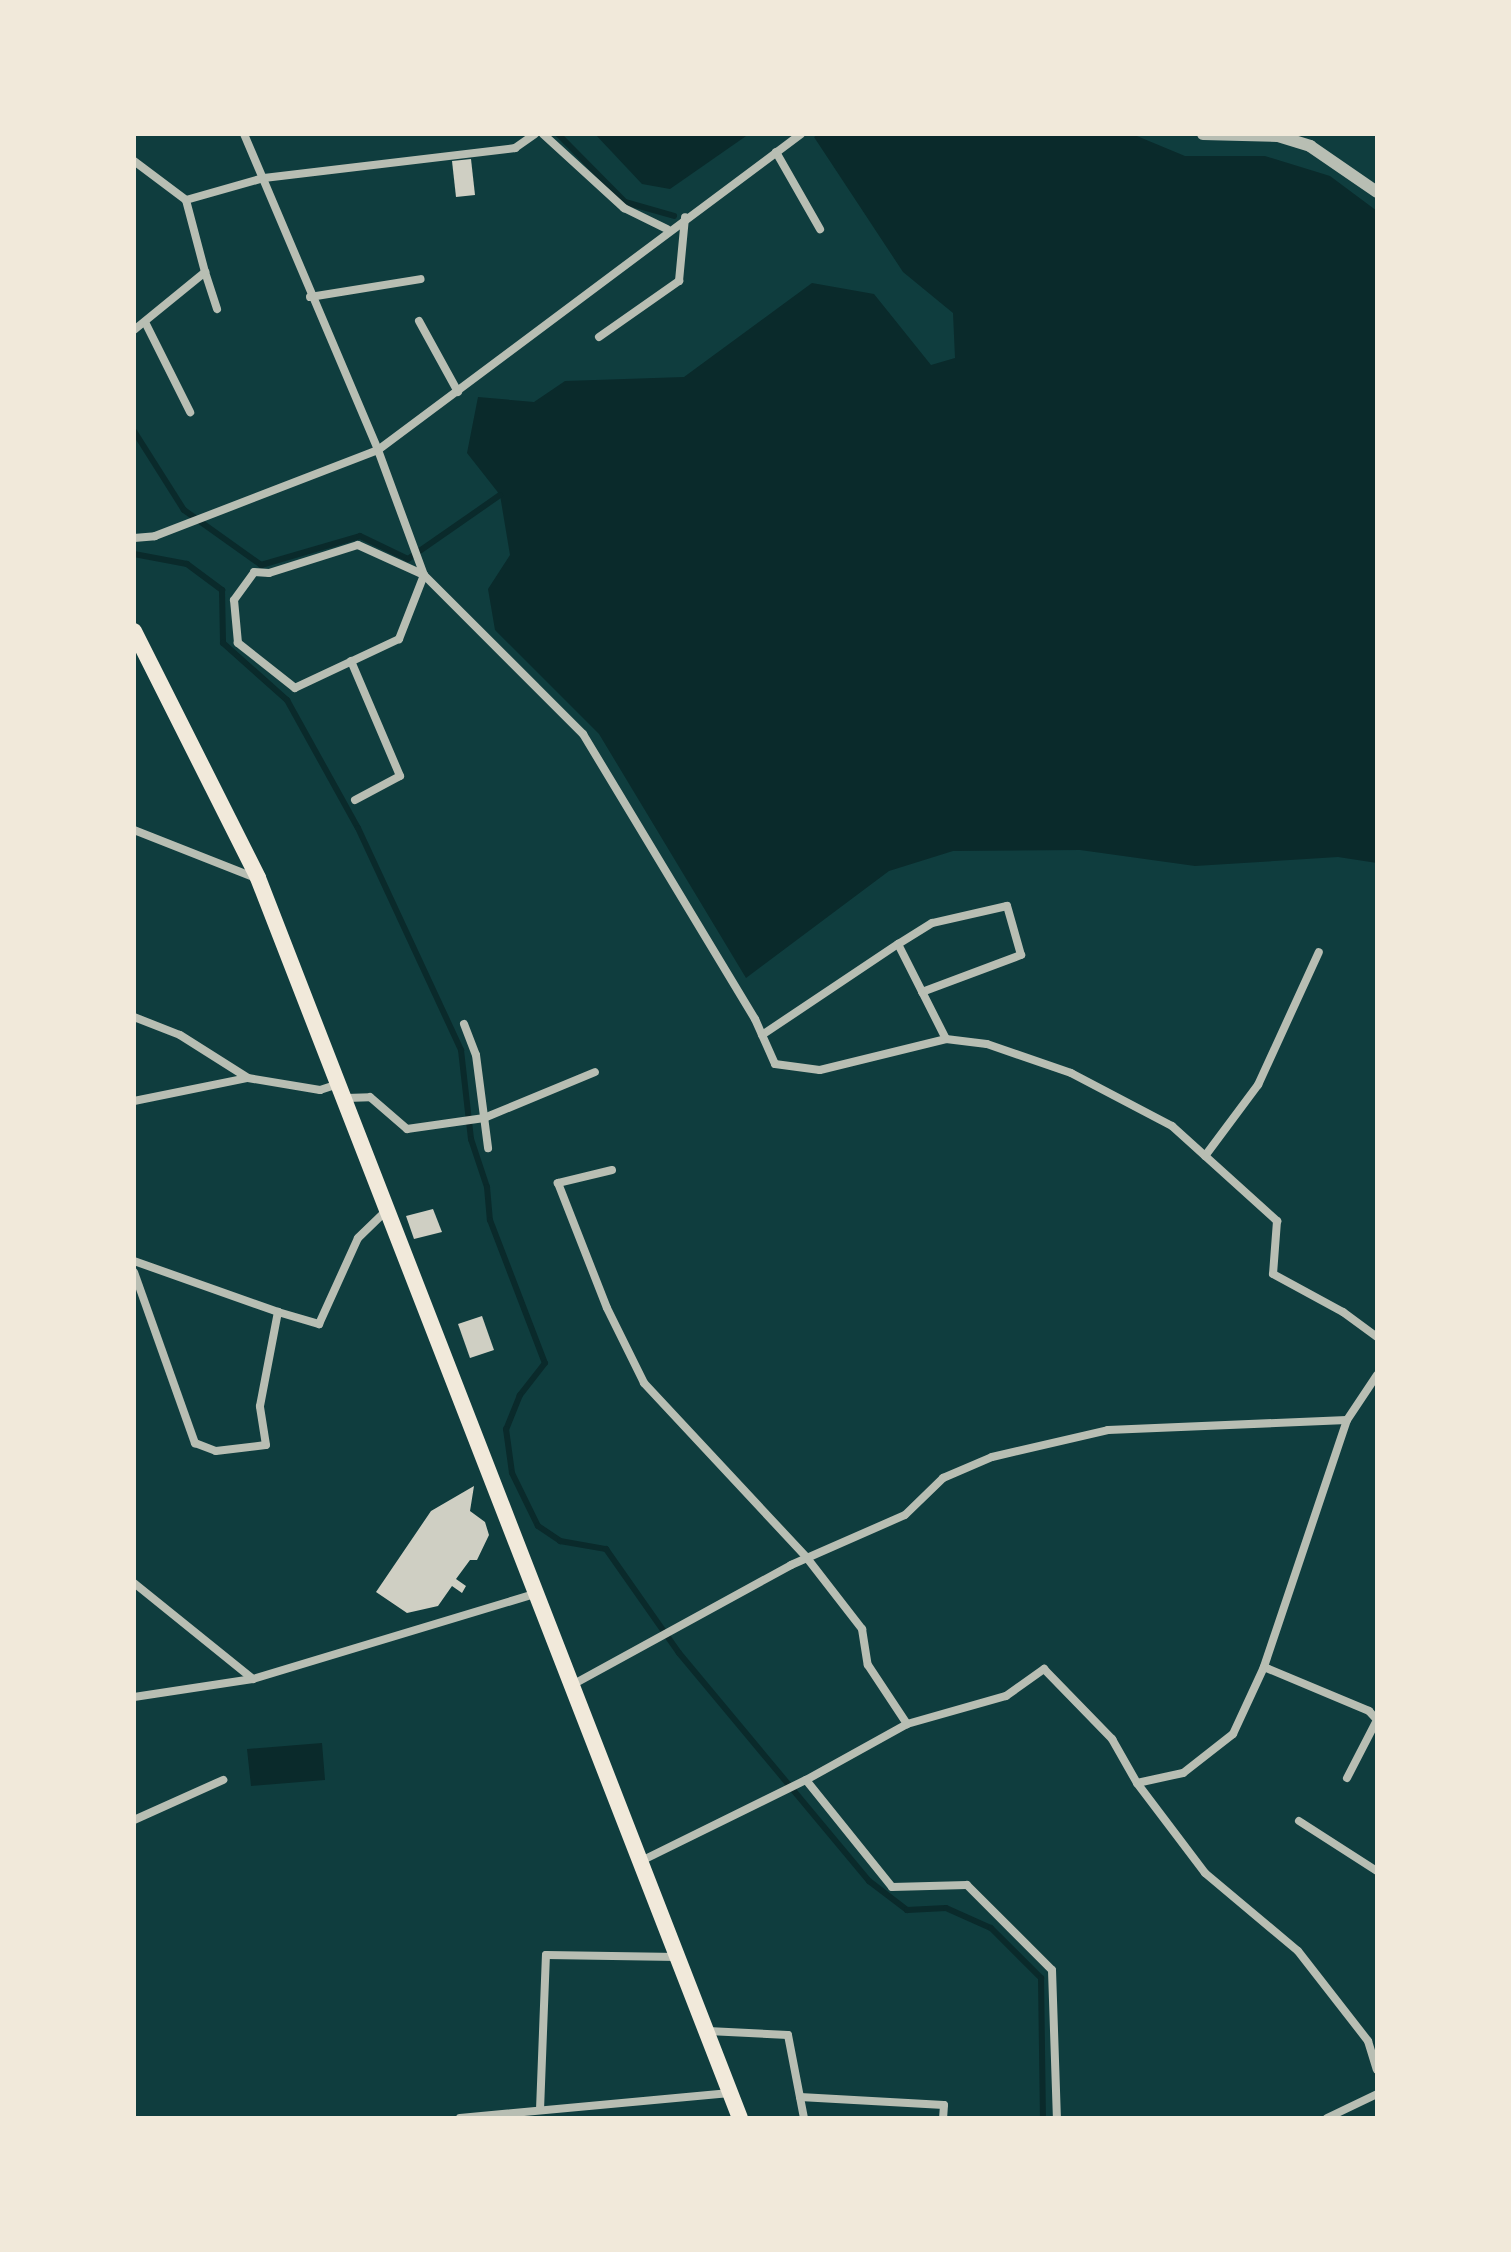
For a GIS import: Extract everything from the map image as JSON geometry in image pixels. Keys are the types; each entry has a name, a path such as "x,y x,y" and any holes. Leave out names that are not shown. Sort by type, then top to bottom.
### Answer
{"main road":[{"path":"134,631 258,878 740,2118"}],"street":[{"path":"244,134 310,297 378,450 424,575 399,639 295,688 238,643 234,600 254,572 269,573 358,545 424,575 583,734 762,1035 775,1064 820,1070 946,1039 987,1044 1071,1073 1172,1126 1277,1221 1273,1274 1377,1337"},
{"path":"186,200 264,178 515,148 535,134"},
{"path":"543,134 624,208 667,229"},
{"path":"134,538 189,522 378,450 458,392 667,229 801,134"},
{"path":"1203,134 1278,136 1310,146 1377,192"},
{"path":"776,152 820,229"},
{"path":"134,161 186,200 217,309"},
{"path":"599,337 679,281 685,217"},
{"path":"134,330 205,272"},
{"path":"310,297 421,279"},
{"path":"419,321 458,392"},
{"path":"145,322 190,412"},
{"path":"351,661 400,776 355,800"},
{"path":"134,830 258,878"},
{"path":"762,1035 932,923 1007,906 1021,955 922,992"},
{"path":"898,944 946,1039"},
{"path":"1205,1156 1258,1085 1319,952"},
{"path":"134,1017 180,1035 248,1078"},
{"path":"464,1024 476,1055 488,1148"},
{"path":"134,1101 248,1078 370,1097 407,1129 484,1118 595,1072"},
{"path":"612,1170 558,1183 607,1308 644,1383 807,1558 862,1629 868,1665 907,1724"},
{"path":"134,1261 319,1324 358,1238 387,1210"},
{"path":"134,1272 195,1443 216,1451 266,1445 260,1406 278,1312"},
{"path":"1137,1783 1183,1773 1233,1734 1264,1667 1347,1420 1377,1375"},
{"path":"572,1685 807,1558 905,1515 943,1478 992,1457 1108,1430 1347,1420"},
{"path":"134,1583 253,1679"},
{"path":"134,1697 253,1679 537,1593"},
{"path":"1264,1667 1369,1711 1377,1720 1347,1778"},
{"path":"639,1862 782,1793 907,1724 1006,1696 1044,1669 1112,1739 1137,1783 1205,1873 1298,1951 1368,2041 1377,2070"},
{"path":"134,1820 223,1780"},
{"path":"803,1782 892,1887 967,1885 1052,1970 1057,2118"},
{"path":"1299,1821 1377,1871"},
{"path":"540,2110 546,1955 678,1957"},
{"path":"707,2031 788,2035 804,2118"},
{"path":"460,2118 731,2093"},
{"path":"1327,2118 1377,2094"},
{"path":"800,2097 944,2105 943,2118"}],"water":[{"path":"595,134 749,134 670,189 642,184"},
{"path":"819,134 1132,134 1185,156 1265,156 1330,176 1377,211 1377,863 1338,857 1195,866 1080,850 953,851 889,871 746,978 599,734 495,630 488,589 510,555 500,495 467,453 478,397 534,402 565,381 684,377 812,283 874,294 931,365 955,358 953,313 903,272 814,137"},
{"path":"322,1743 325,1780 251,1786 247,1749"}],"building":[{"path":"471,159 475,195 456,197 452,161"},
{"path":"433,1209 442,1232 414,1239 406,1216"},
{"path":"482,1316 494,1350 470,1358 458,1324"},
{"path":"474,1486 470,1511 485,1522 489,1535 477,1560 470,1560 456,1579 466,1586 462,1593 452,1586 438,1606 407,1613 376,1592 431,1511"}],"waterway":[{"path":"558,134 625,202 674,216"},
{"path":"134,431 184,510 261,565 360,536 408,559 500,495"},
{"path":"134,554 187,564 222,590 223,643 287,700 358,828 461,1050 471,1139 487,1187 490,1220 545,1363 520,1395 506,1429 512,1473 538,1526 560,1541 606,1549 679,1653 869,1881 907,1910 946,1908 991,1928 1041,1978 1043,2118"}]}
